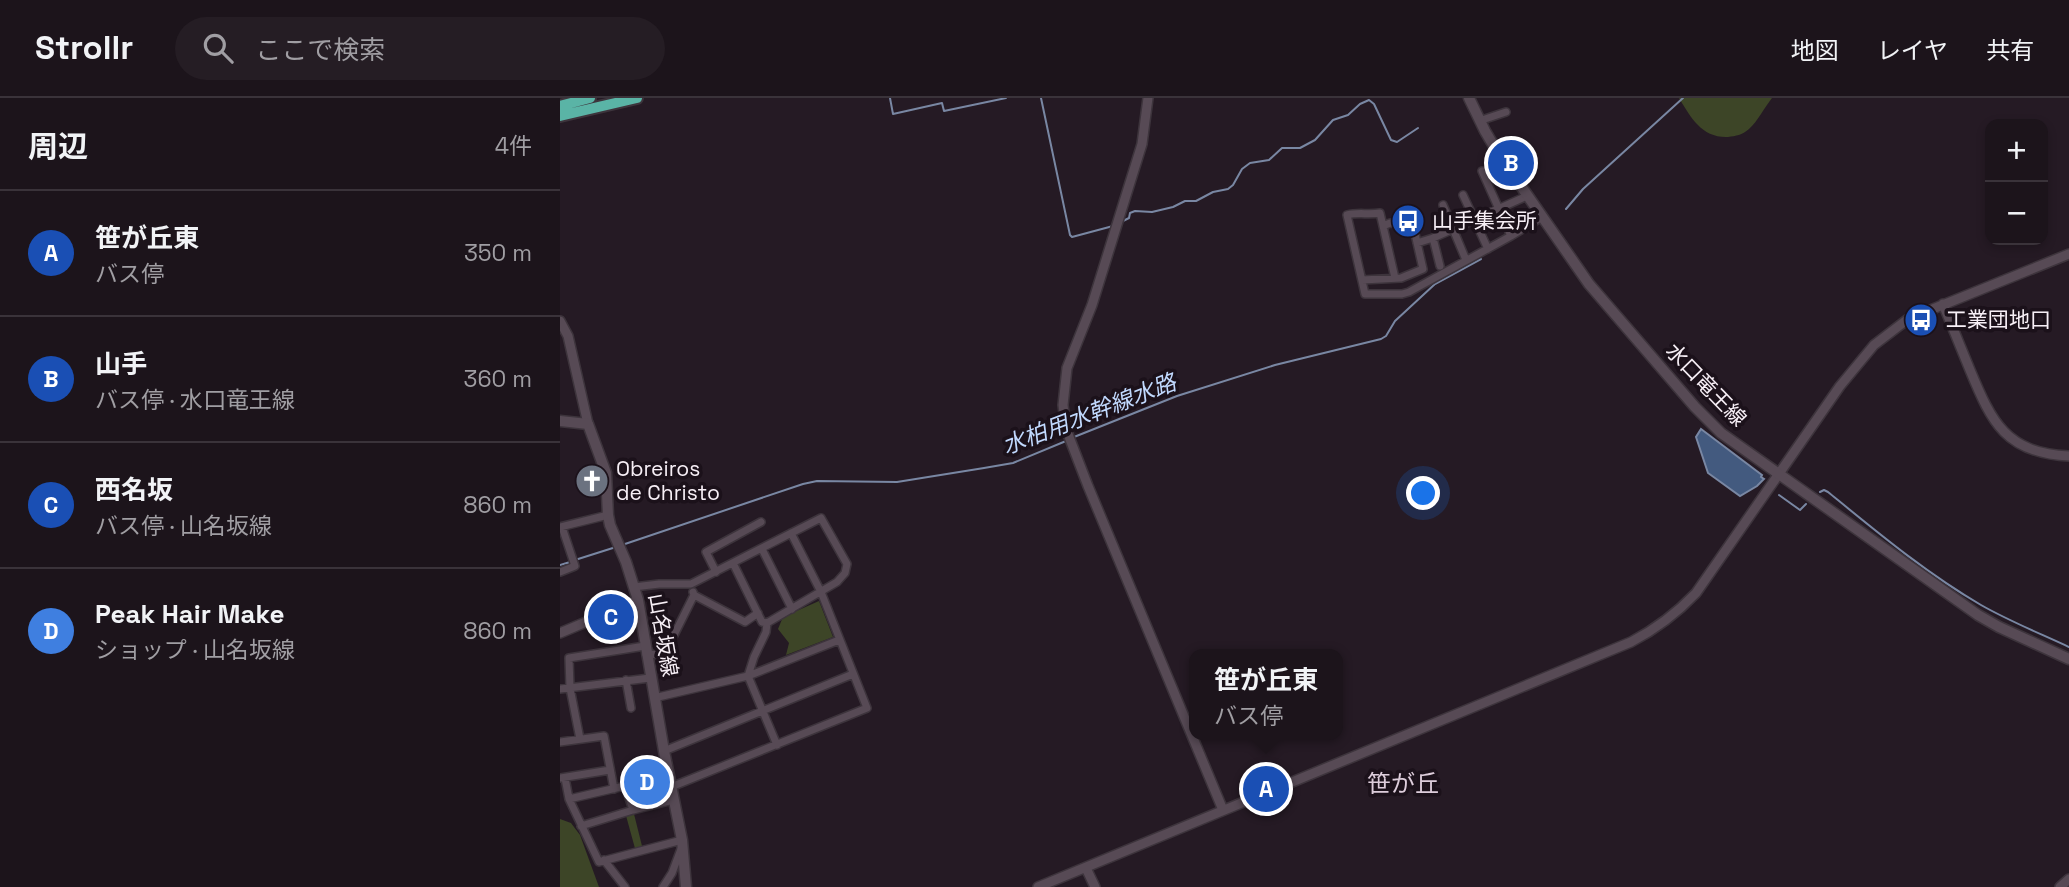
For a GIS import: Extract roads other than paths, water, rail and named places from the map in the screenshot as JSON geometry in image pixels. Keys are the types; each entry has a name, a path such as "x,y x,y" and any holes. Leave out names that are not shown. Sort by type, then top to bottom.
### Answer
{"highway":[{"path":"560,105 590,98"},
{"path":"560,116 637,98"}],"main road":[{"name":"水口竜王線","path":"1469,98 1498,153 1589,284 1695,407 1721,433 1978,615 2069,659"},
{"path":"560,421 588,424"},
{"name":"山名坂線","path":"588,424 606,473 608,515 638,600 650,678 682,842 686,887"}],"street":[{"path":"560,105 562,98"},
{"path":"1148,98 1145,130 1139,154 1093,305 1068,368 1063,405 1070,439 1189,728"},
{"path":"1479,121 1506,112"},
{"path":"1482,171 1511,236"},
{"path":"1463,195 1488,248"},
{"path":"1417,243 1527,196"},
{"path":"1443,205 1466,260"},
{"path":"1395,278 1380,213 1347,215 1365,294 1406,293 1542,217"},
{"path":"1362,279 1395,278 1423,269 1413,225 1390,223 1383,226"},
{"path":"1433,238 1440,266"},
{"path":"1038,887 1652,631 1696,593 1864,355 1893,329 1909,320 2069,254"},
{"path":"1943,304 1983,402 1995,423 2012,440 2023,446 2046,454 2069,456"},
{"path":"560,321 568,336 588,424"},
{"path":"560,572 575,566 561,527 608,515"},
{"path":"634,587 691,584 821,518 847,564 845,573 837,582 767,623 762,622 733,563"},
{"path":"716,572 706,552 761,522"},
{"path":"671,787 867,708 821,592 791,533"},
{"path":"762,549 792,609"},
{"path":"580,739 570,688 569,658 646,650 664,655 694,596 691,584"},
{"path":"694,596 744,622 758,613"},
{"path":"560,633 638,600"},
{"path":"767,623 748,676 777,745"},
{"path":"654,698 748,676 839,640"},
{"path":"664,751 853,674"},
{"path":"560,690 650,678"},
{"path":"626,680 631,708"},
{"path":"560,742 604,736 614,789"},
{"path":"1194,740 1223,810"},
{"path":"610,770 562,778 598,862 682,842"},
{"path":"569,799 625,786 633,810"},
{"path":"581,826 673,800"},
{"path":"663,887 672,873 682,842"},
{"path":"604,860 625,887"},
{"path":"1086,867 1095,887"},
{"path":"2060,887 2069,879"}],"water":[{"path":"1701,429 1764,479 1740,496 1708,473 1696,437"}],"waterway":[{"path":"890,98 893,114 942,103 944,111 1006,98"},
{"path":"1041,98 1070,235 1072,237 1113,226"},
{"name":"水柏用水幹線水路","path":"1566,209 1583,189 1683,98"},
{"path":"1121,222 1135,211 1152,212 1185,201 1196,201 1213,192 1228,189 1242,169 1250,163 1269,160 1282,148 1300,148 1315,140 1333,120 1348,115 1369,100 1374,104 1391,140 1397,142 1418,128"},
{"name":"水柏用水幹線水路","path":"1074,437 1177,396 1275,365 1381,339 1386,336 1395,321 1435,284 1481,259"},
{"name":"水柏用水幹線水路","path":"622,545 803,484 817,481 897,482 984,468 1013,463 1066,441"},
{"path":"1820,492 1828,492 1902,552 1961,593 2002,616 2069,647"},
{"path":"1779,495 1800,510 1806,504"},
{"name":"水柏用水幹線水路","path":"575,560 616,547"},
{"name":"水柏用水幹線水路","path":"560,565 570,562"}],"place":[{"name":"山手","path":"1511,163"},
{"name":"山手集会所","path":"1408,221"},
{"name":"工業団地口","path":"1921,320"},
{"name":"Obreiros de Christo","path":"592,481"},
{"name":"西名坂","path":"611,617"},
{"name":"Peak Hair Make","path":"647,782"},
{"name":"笹が丘東","path":"1266,789"}],"district":[{"name":"笹が丘","path":"1403,784"}]}
